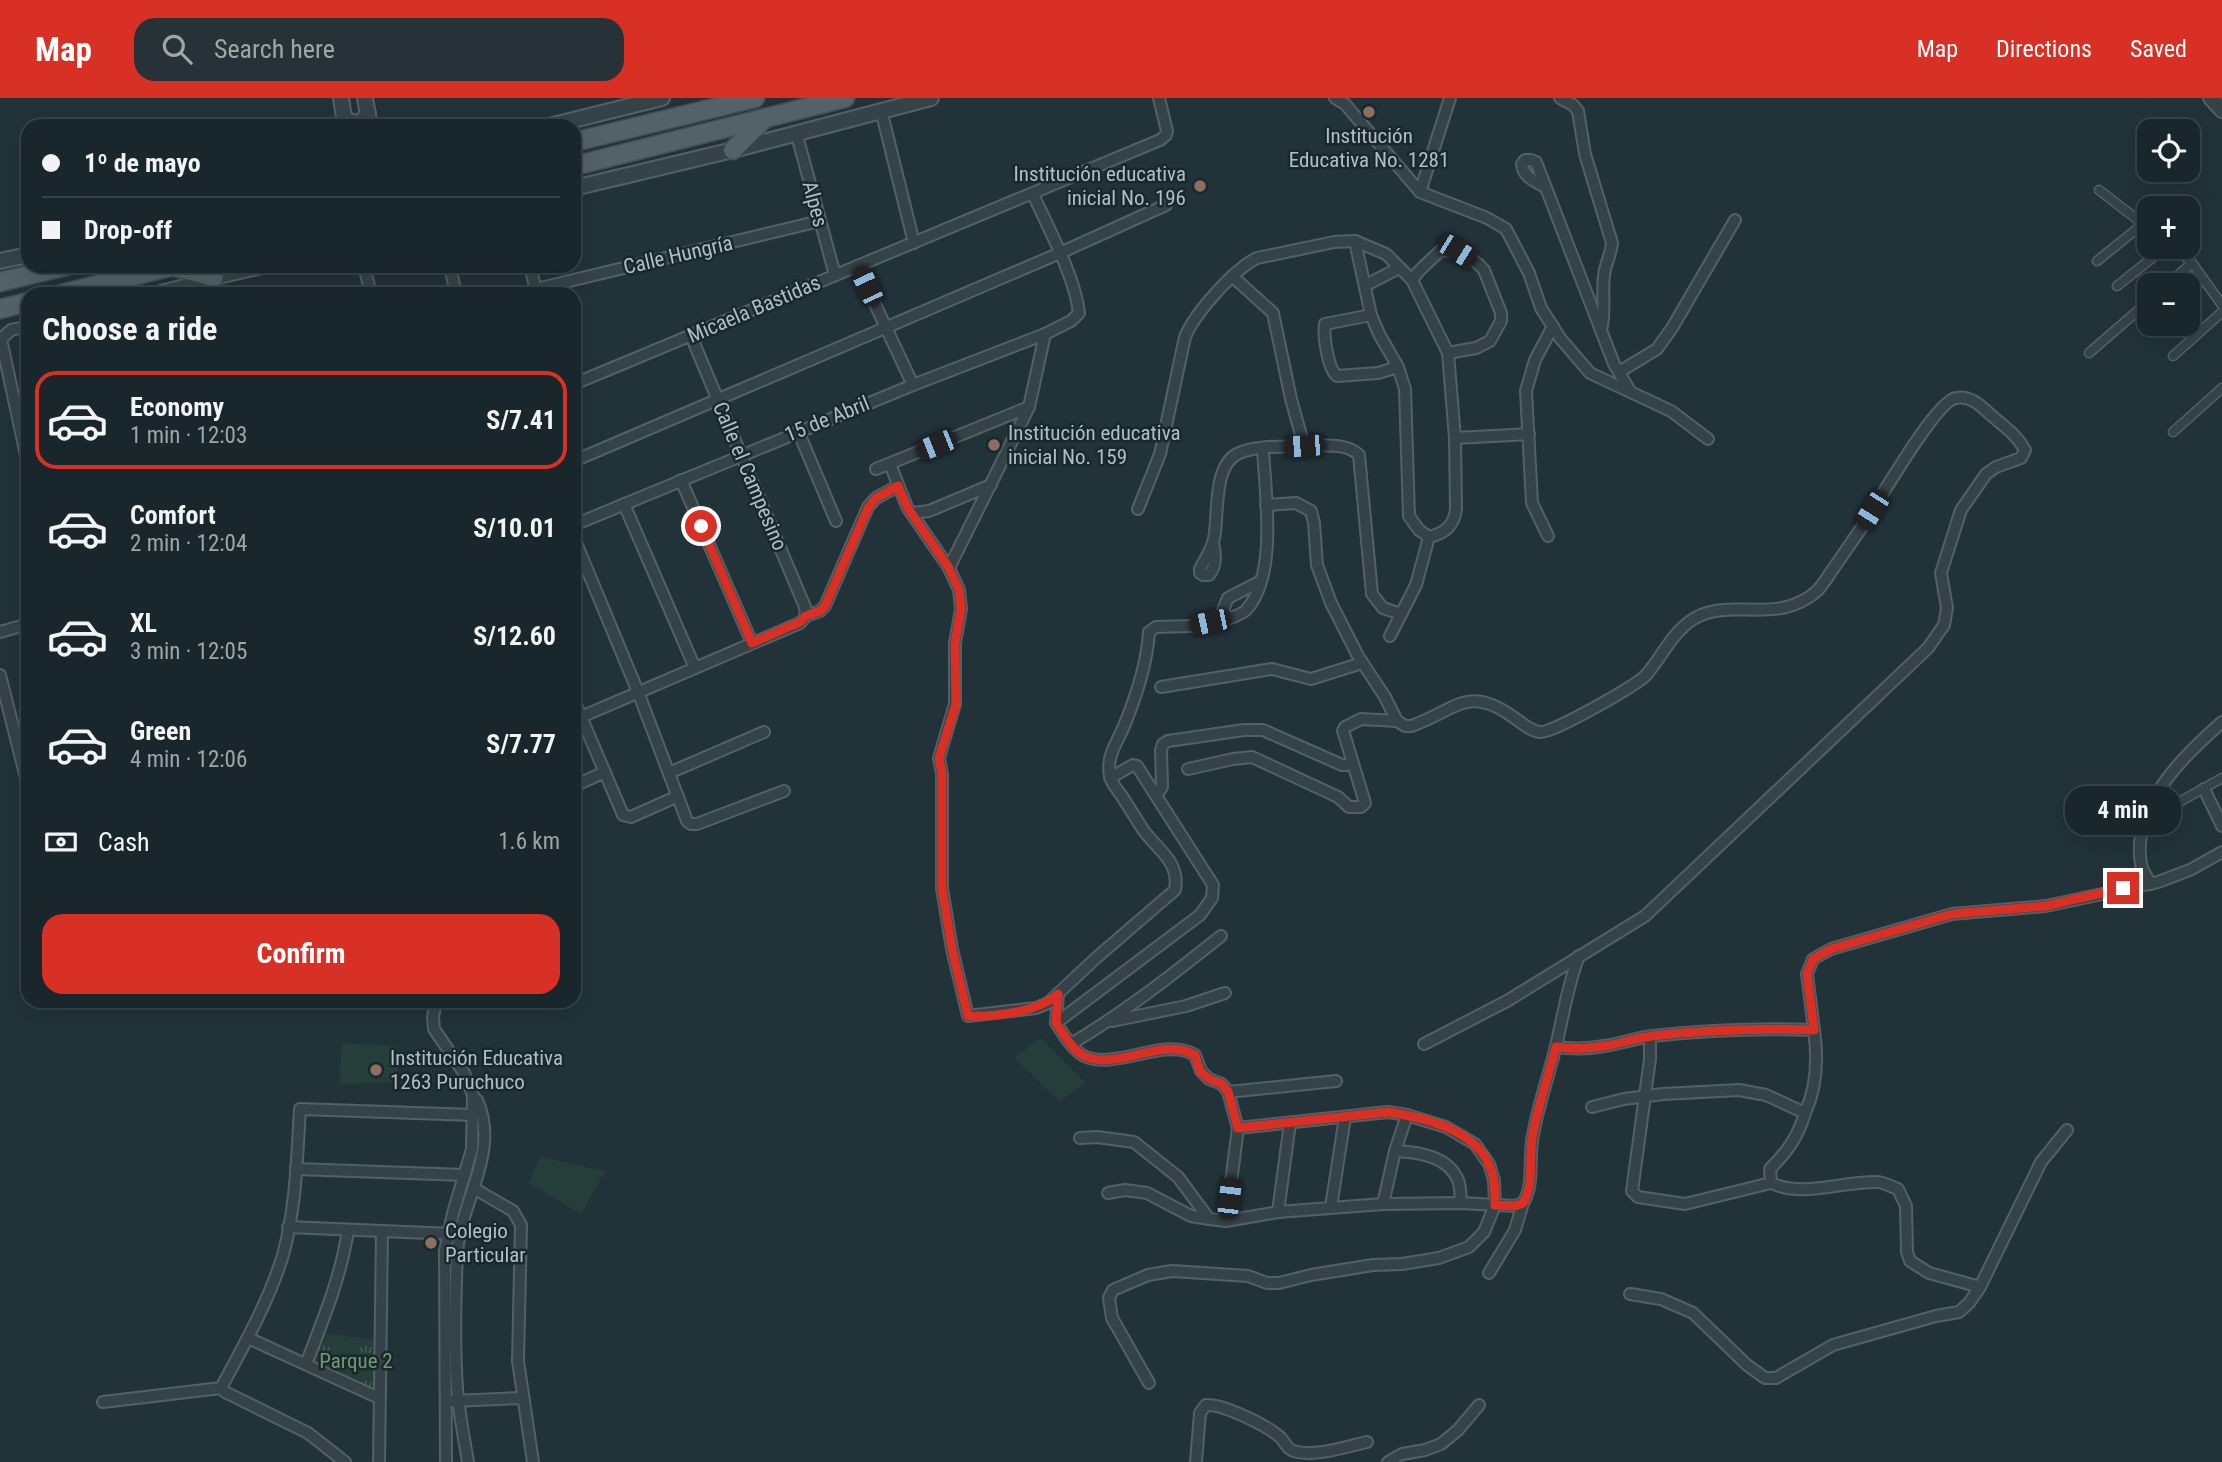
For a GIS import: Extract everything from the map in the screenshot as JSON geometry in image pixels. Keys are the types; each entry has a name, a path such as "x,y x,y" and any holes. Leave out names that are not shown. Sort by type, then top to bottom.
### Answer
{"main road":[{"path":"581,140 755,98"},
{"path":"581,164 845,98"},
{"path":"733,149 765,118"},
{"path":"0,282 37,273"},
{"path":"89,287 144,273"},
{"path":"199,273 214,277"},
{"path":"0,309 21,304"}],"street":[{"path":"341,98 345,119"},
{"path":"365,98 369,119"},
{"path":"577,119 662,98"},
{"path":"581,186 931,98"},
{"name":"Micaela Bastidas","path":"581,381 1160,140 1166,135 1167,127 1159,98"},
{"path":"1335,98 1345,104 1420,191 1487,218 1506,229 1529,273 1541,308 1590,373 1671,411 1708,439"},
{"path":"1420,191 1450,98"},
{"path":"1560,98 1578,111 1585,154 1612,243 1611,254 1604,270 1602,329"},
{"path":"2211,98 2222,109"},
{"path":"881,110 914,243"},
{"name":"Alpes","path":"796,132 835,275"},
{"path":"1545,187 1614,364 1630,391"},
{"path":"2099,190 2137,219"},
{"path":"1033,194 1060,253"},
{"path":"581,458 1166,205"},
{"path":"1619,372 1657,349 1735,220"},
{"name":"Calle Hungría","path":"553,287 820,221"},
{"path":"2097,261 2137,232"},
{"path":"1355,241 1371,315 1398,368 1405,389 1409,516 1419,530 1429,537"},
{"path":"1138,509 1160,454 1185,337 1193,320 1233,276 1257,258 1355,241 1386,254 1412,280 1448,353 1455,438 1455,518 1447,530 1429,537"},
{"path":"1412,280 1440,251 1457,251 1483,270 1501,313 1501,321 1490,341 1476,348 1448,353"},
{"name":"15 de Abril","path":"581,521 1072,321 1079,313 1078,302 1060,253"},
{"path":"0,261 21,256"},
{"path":"2117,286 2151,259"},
{"path":"2188,259 2222,305"},
{"path":"2180,273 2192,263"},
{"path":"857,266 913,385"},
{"path":"1366,285 1399,268"},
{"path":"176,287 231,273"},
{"path":"1233,276 1273,313 1304,446"},
{"path":"2089,353 2137,311"},
{"path":"2173,356 2222,312"},
{"path":"1371,315 1325,324 1332,372 1337,376 1378,373 1398,368"},
{"path":"1548,536 1532,503 1525,391 1535,360 1553,326"},
{"path":"21,328 4,335 1,343 21,409"},
{"path":"949,568 1029,407 1045,334"},
{"name":"Calle el Campesino","path":"691,336 805,607 806,616"},
{"path":"2173,432 2222,388"},
{"path":"1188,769 1252,757 1338,797 1349,807 1361,807 1364,803 1343,731 1345,727 1361,719 1396,721 1411,726 1458,704 1482,701 1497,706 1530,729 1540,732 1553,729 1620,694 1646,676 1679,631 1695,618 1733,610 1772,610 1790,606 1817,590 1860,531 1922,433 1946,402 1955,398 1973,400 2019,439 2025,450 2021,458 1996,467 1986,474 1961,510 1941,573 1947,608 1944,625 1927,648 1645,916 1478,1017 1424,1044"},
{"path":"876,469 1029,407"},
{"path":"798,432 836,521"},
{"path":"1455,438 1529,434"},
{"path":"1213,544 1219,485 1227,462 1236,455 1248,450 1304,446 1343,447 1354,450 1359,455 1373,594 1383,608 1401,614"},
{"path":"890,464 907,507 949,568 959,590 961,609 955,643 956,704 939,758 942,774 942,888 952,949 967,1013 973,1017 1036,1008 1048,1003 1175,890 1178,877 1164,851 1146,833 1110,778 1112,747 1124,727 1138,685 1148,648 1149,632 1156,627 1191,626 1228,619 1246,611 1254,598 1261,580 1268,541 1263,449"},
{"path":"681,480 752,643"},
{"path":"912,513 929,511 990,485"},
{"path":"581,717 820,611 825,606 868,508 876,498 898,486"},
{"path":"624,503 695,668"},
{"path":"1266,505 1296,503 1311,510 1317,565 1331,603 1396,721"},
{"path":"1390,636 1416,585 1429,537"},
{"path":"581,555 638,692 687,821 694,825 784,791"},
{"path":"1228,619 1223,610 1228,598 1261,580"},
{"path":"0,632 21,626"},
{"path":"1161,687 1272,669 1311,680 1362,663"},
{"path":"0,675 21,742"},
{"path":"2151,884 2141,866 2140,840 2145,816 2182,761 2222,722"},
{"path":"581,724 625,817 631,817 678,796"},
{"path":"1156,794 1162,787 1163,744 1177,740 1244,730 1263,730 1342,765 1352,762"},
{"path":"669,774 764,732"},
{"path":"1056,1023 1200,915 1212,898 1213,885 1135,764 1110,778"},
{"path":"581,783 605,772"},
{"path":"2145,816 2167,809 2222,778"},
{"path":"2204,789 2222,826"},
{"path":"1771,1183 1770,1170 1792,1145 1811,1099 1817,1051 1807,974 1813,959 1831,949 1952,914 2046,906 2151,884 2221,856"},
{"path":"1072,1044 1156,988 1221,936"},
{"path":"1489,1273 1515,1230 1529,1191 1533,1133 1556,1047 1571,976 1579,956"},
{"path":"1109,1021 1186,1006 1225,993"},
{"path":"1058,994 1056,1023 1082,1055 1100,1060 1170,1050 1188,1051 1195,1055 1200,1071 1209,1079 1222,1084 1228,1092 1238,1128 1226,1221"},
{"path":"435,1008 434,1029 464,1073 480,1106 483,1137 475,1189 453,1234 458,1401 468,1462"},
{"path":"1556,1047 1576,1049 1650,1037 1765,1028 1814,1030"},
{"path":"1650,1037 1650,1059 1631,1182 1632,1191 1638,1197 1685,1204 1771,1183 1784,1189 1879,1182 1898,1189 1906,1206 1907,1252 1910,1261 1929,1273 1979,1287"},
{"path":"1228,1092 1336,1081"},
{"path":"1592,1107 1645,1096 1739,1090 1766,1095 1805,1113"},
{"path":"446,1462 445,1267 472,1149 473,1091"},
{"path":"221,1388 248,1338 278,1270 288,1227 296,1169 300,1109 474,1115"},
{"path":"1149,1383 1112,1318 1109,1298 1113,1290 1148,1275 1172,1271 1248,1276 1267,1283 1279,1283 1373,1265 1439,1258 1469,1247 1483,1233 1495,1205 1494,1180 1489,1164 1475,1144 1446,1127 1407,1115 1388,1112 1238,1128"},
{"path":"1383,1204 1407,1115"},
{"path":"1331,1207 1345,1117"},
{"path":"1278,1212 1290,1123"},
{"path":"1630,1294 1661,1299 1693,1313 1765,1378 1776,1378 1833,1345 1959,1312 1969,1303 1979,1287 2041,1162 2067,1130"},
{"path":"1080,1138 1119,1138 1134,1142 1178,1177 1209,1219"},
{"path":"1395,1152 1416,1152 1437,1159 1451,1170 1459,1181 1461,1203"},
{"path":"296,1169 465,1175"},
{"path":"475,1189 513,1211 521,1225 517,1339 522,1398 533,1462"},
{"path":"1108,1193 1125,1190 1147,1193 1191,1216 1226,1221 1331,1207 1461,1203 1515,1206 1523,1203"},
{"path":"288,1227 453,1234"},
{"path":"306,1364 342,1264 348,1230"},
{"path":"379,1462 382,1231"},
{"path":"248,1338 379,1398"},
{"path":"103,1402 221,1388"},
{"path":"221,1388 308,1433 345,1462"},
{"path":"445,1401 522,1398"},
{"path":"1196,1462 1200,1413 1206,1405 1219,1406 1263,1426 1280,1438 1288,1449 1297,1452 1312,1453 1367,1442"},
{"path":"1388,1462 1402,1454 1441,1444 1458,1430 1479,1405"}],"green space":[{"path":"1041,1038 1086,1083 1059,1101 1014,1058"},
{"path":"342,1043 396,1046 399,1082 339,1084"},
{"path":"540,1157 605,1171 581,1214 529,1183"},
{"name":"Parque 2","path":"321,1333 379,1340 378,1395 310,1363"}],"place":[{"name":"Institución Educativa No. 1281","path":"1369,112"},
{"name":"Institución educativa inicial No. 196","path":"1200,186"},
{"name":"Institución educativa inicial No. 159","path":"994,445"},
{"name":"Institución Educativa 1263 Puruchuco","path":"376,1070"},
{"name":"Colegio Particular","path":"431,1243"}],"route":[{"path":"701,526 752,643 804,620 806,616 825,606 868,508 876,498 898,486 907,507 949,568 959,590 961,609 955,643 956,704 939,758 942,774 942,888 952,949 968,1016 1036,1008 1048,1003 1058,994 1056,1023 1082,1055 1100,1060 1170,1050 1188,1051 1195,1055 1200,1071 1209,1079 1222,1084 1228,1092 1238,1128 1388,1112 1446,1127 1475,1144 1489,1164 1494,1180 1495,1205 1515,1206 1527,1198 1533,1133 1556,1047 1576,1049 1650,1037 1765,1028 1814,1030 1807,974 1813,959 1831,949 1952,914 2046,906 2123,888"}]}
